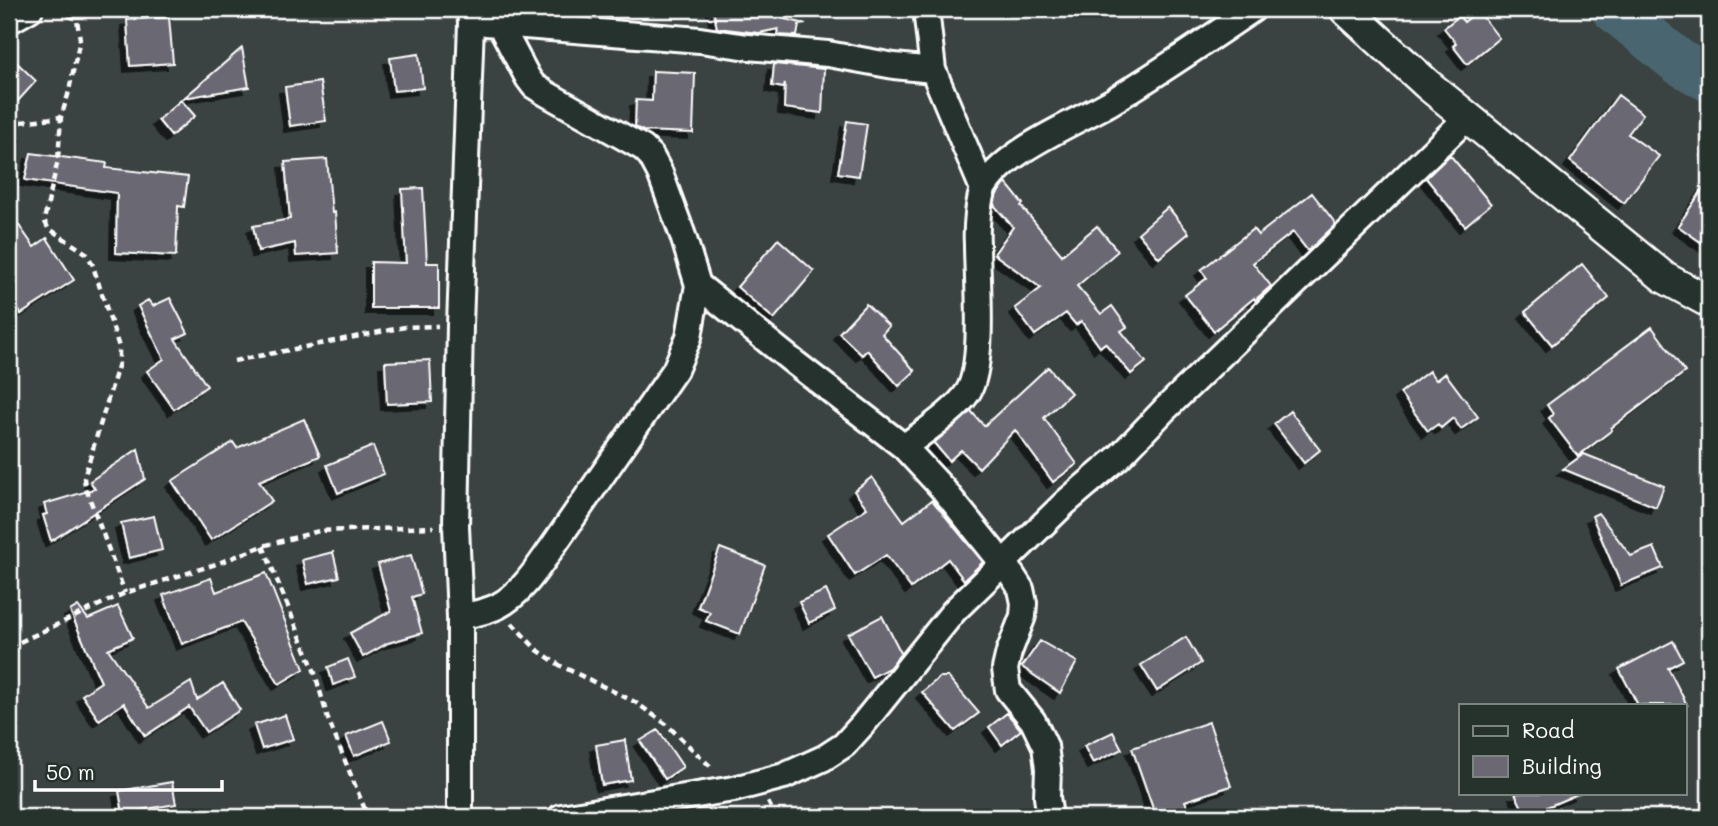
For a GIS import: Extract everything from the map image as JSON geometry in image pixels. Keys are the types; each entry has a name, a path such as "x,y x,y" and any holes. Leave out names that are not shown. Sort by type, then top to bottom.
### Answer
{"street":[{"path":"9,21 30,9"},
{"path":"926,9 933,70 983,189"},
{"path":"904,447 950,411 968,392 975,372 978,339 976,227 983,189 998,170 1017,154 1111,102 1252,9"},
{"path":"1345,9 1428,85 1665,278 1709,302"},
{"path":"460,817 460,617 456,526 470,16 499,23 828,54 933,70"},
{"path":"460,617 497,607 517,592 532,575 675,370 689,337 698,285 674,211 651,156 643,148 534,86 499,23"},
{"path":"561,817 734,789 784,775 824,758 844,745 954,611 1066,502 1120,456 1165,409 1468,117"},
{"path":"698,285 904,447 943,489 1012,575 1021,589 1024,603 1023,616 1005,669 1008,690 1033,720 1045,746 1049,817"}],"path":[{"path":"58,9 77,20 80,39 61,117 58,160 44,220 48,228 86,253 92,263 119,347 119,363 85,478 85,486 125,593"},
{"path":"9,121 61,117"},
{"path":"234,361 405,327 460,325"},
{"path":"9,647 125,593 263,546 319,531 456,526"},
{"path":"263,546 314,670 328,719 368,817"},
{"path":"497,607 537,649 561,666 635,702 666,724 734,789"}],"building":[{"path":"713,9 741,9 806,24 799,25 797,36 777,35 778,29 759,33 717,28"},
{"path":"1478,11 1499,38 1467,64 1453,46 1456,43 1444,28 1459,16 1464,22"},
{"path":"169,17 173,63 130,66 127,20"},
{"path":"242,48 249,87 184,98"},
{"path":"419,54 423,88 394,91 390,58"},
{"path":"9,55 36,81 9,111"},
{"path":"774,64 824,69 822,113 784,108 785,83 784,88 772,86"},
{"path":"653,71 695,73 693,133 643,131 635,127 636,100 652,101"},
{"path":"320,82 326,121 290,126 285,87"},
{"path":"1618,95 1643,114 1628,134 1659,156 1624,203 1570,161"},
{"path":"181,100 195,116 171,136 158,120"},
{"path":"847,121 867,124 859,176 838,173"},
{"path":"31,153 107,163 106,168 188,177 184,207 178,206 176,256 116,253 117,193 25,180"},
{"path":"1450,155 1491,204 1465,226 1426,178"},
{"path":"327,159 338,253 296,256 295,243 258,251 253,226 290,219 285,162"},
{"path":"1709,180 1709,248 1678,226"},
{"path":"1006,183 1023,204 1021,206 1062,255 1097,226 1118,251 1077,286 1101,314 1112,306 1127,327 1121,331 1146,362 1131,374 1105,343 1100,347 1081,321 1076,325 1066,313 1035,335 1015,308 1041,288 994,254 1013,227 994,205 997,194"},
{"path":"423,188 427,263 439,263 439,308 371,308 371,262 406,263 402,189"},
{"path":"1312,193 1336,224 1308,251 1293,232 1253,263 1271,286 1214,331 1185,295 1207,278 1201,270 1253,229 1258,235"},
{"path":"1168,207 1189,233 1159,258 1138,233"},
{"path":"9,211 34,247 47,238 74,280 21,314 9,294"},
{"path":"778,239 814,271 774,319 737,287"},
{"path":"1582,264 1609,298 1552,345 1525,312"},
{"path":"170,298 188,333 175,339 207,386 174,409 147,371 164,359 138,306 148,300 153,306"},
{"path":"866,304 889,326 882,334 915,371 899,386 867,350 862,355 839,333"},
{"path":"1652,327 1685,372 1578,456 1549,418 1553,414 1547,405"},
{"path":"430,360 432,402 387,404 385,362"},
{"path":"1048,367 1071,393 1044,418 1077,464 1053,482 1015,430 979,468 961,450 949,461 934,443 971,411 984,426"},
{"path":"1429,371 1436,380 1445,373 1478,417 1461,429 1453,418 1441,428 1438,424 1428,431 1400,393"},
{"path":"1290,411 1320,450 1304,463 1274,424"},
{"path":"304,419 320,456 259,481 272,501 211,540 172,481 233,442 237,448"},
{"path":"373,446 384,474 338,493 327,465"},
{"path":"138,449 145,479 51,541 43,515 47,514 44,504 95,489 90,481"},
{"path":"1584,454 1664,486 1656,507 1563,469"},
{"path":"872,477 904,521 932,500 983,562 964,580 948,559 911,588 886,555 855,575 828,534 867,508 854,491"},
{"path":"1598,513 1631,556 1654,547 1663,568 1621,585 1592,516"},
{"path":"154,516 162,550 129,558 121,523"},
{"path":"720,548 765,565 740,634 706,621 710,612 698,607"},
{"path":"333,552 339,577 308,584 302,560"},
{"path":"411,555 422,594 412,597 422,633 388,643 363,657 350,633 391,611 378,564"},
{"path":"266,573 304,669 279,684 241,622 182,644 163,595 211,578 216,592"},
{"path":"826,590 835,610 809,623 799,602"},
{"path":"78,606 88,619 118,606 133,638 108,649 149,708 191,682 197,700 223,683 240,710 206,732 189,707 145,736 124,703 99,720 82,695 101,682 70,611"},
{"path":"882,616 901,653 889,668 872,677 848,634"},
{"path":"1186,637 1201,663 1157,691 1141,665"},
{"path":"1040,641 1077,662 1060,693 1022,667"},
{"path":"1673,641 1683,660 1668,668 1687,705 1637,704 1619,669"},
{"path":"348,659 355,677 333,685 328,667"},
{"path":"940,677 948,677 979,713 955,731 922,692"},
{"path":"1007,713 1021,730 1002,745 989,727"},
{"path":"285,715 293,739 262,749 254,725"},
{"path":"383,721 391,741 354,756 346,736"},
{"path":"1209,722 1231,786 1185,801 1191,817 1156,817 1132,748"},
{"path":"658,730 683,767 665,779 640,741"},
{"path":"1113,732 1122,749 1093,763 1084,746"},
{"path":"625,740 631,780 602,785 596,745"},
{"path":"172,782 176,804 123,813 119,791"},
{"path":"1515,794 1578,794 1526,816"}],"waterway":[{"path":"1614,9 1679,62 1709,79"}]}
